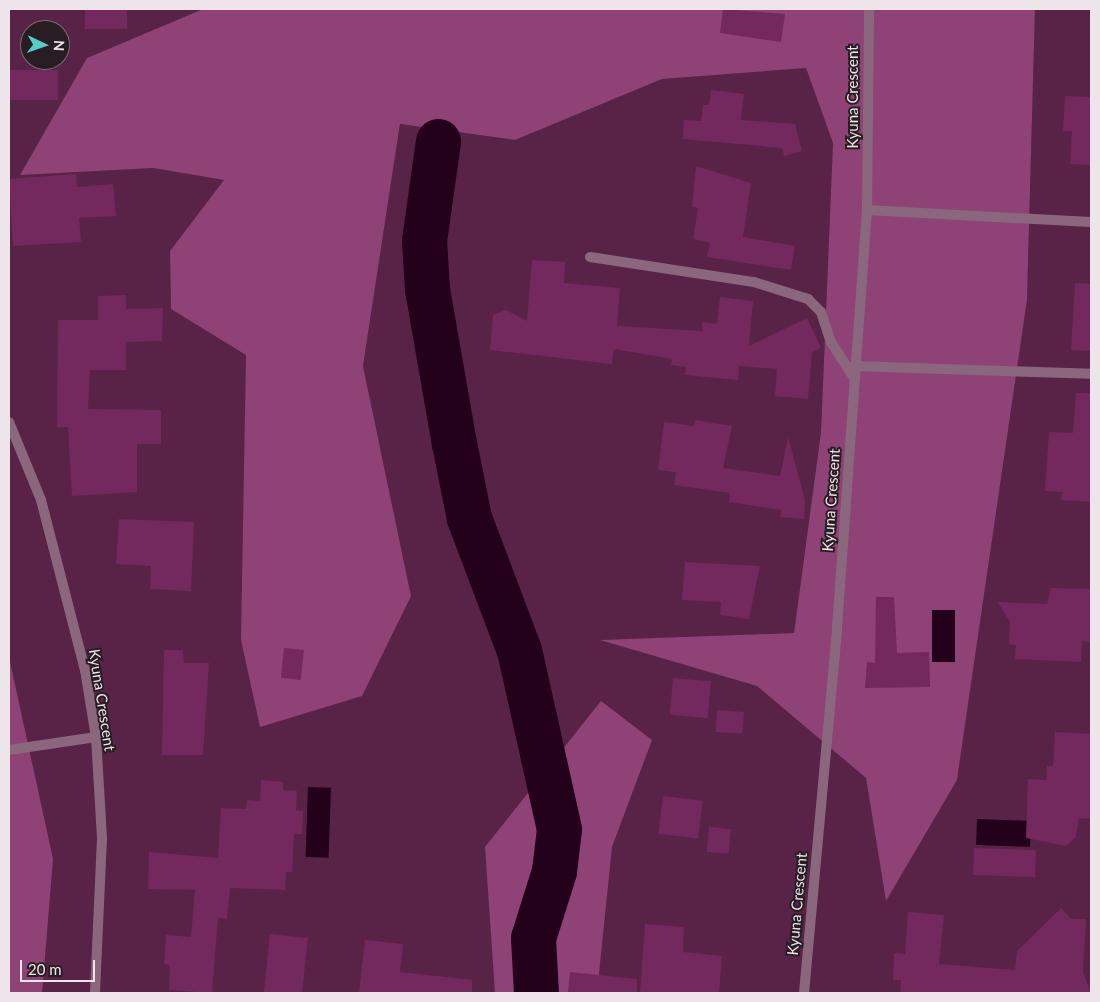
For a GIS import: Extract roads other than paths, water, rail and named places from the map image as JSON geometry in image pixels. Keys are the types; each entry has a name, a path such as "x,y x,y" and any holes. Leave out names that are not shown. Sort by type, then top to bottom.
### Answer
{"street":[{"name":"Kyuna Crescent","path":"804,993 837,628 854,366 867,210 869,9"},
{"path":"867,210 1091,222"},
{"path":"590,257 754,282 808,299 822,312 831,342 854,378"},
{"path":"854,366 1091,374"},
{"name":"Kyuna Crescent","path":"9,422 41,500 85,670 96,737 102,838 95,993"},
{"path":"9,750 96,737"}],"waterway":[{"path":"438,141 424,240 427,289 454,443 469,518 519,650 559,829 554,871 533,938 536,993"}]}
